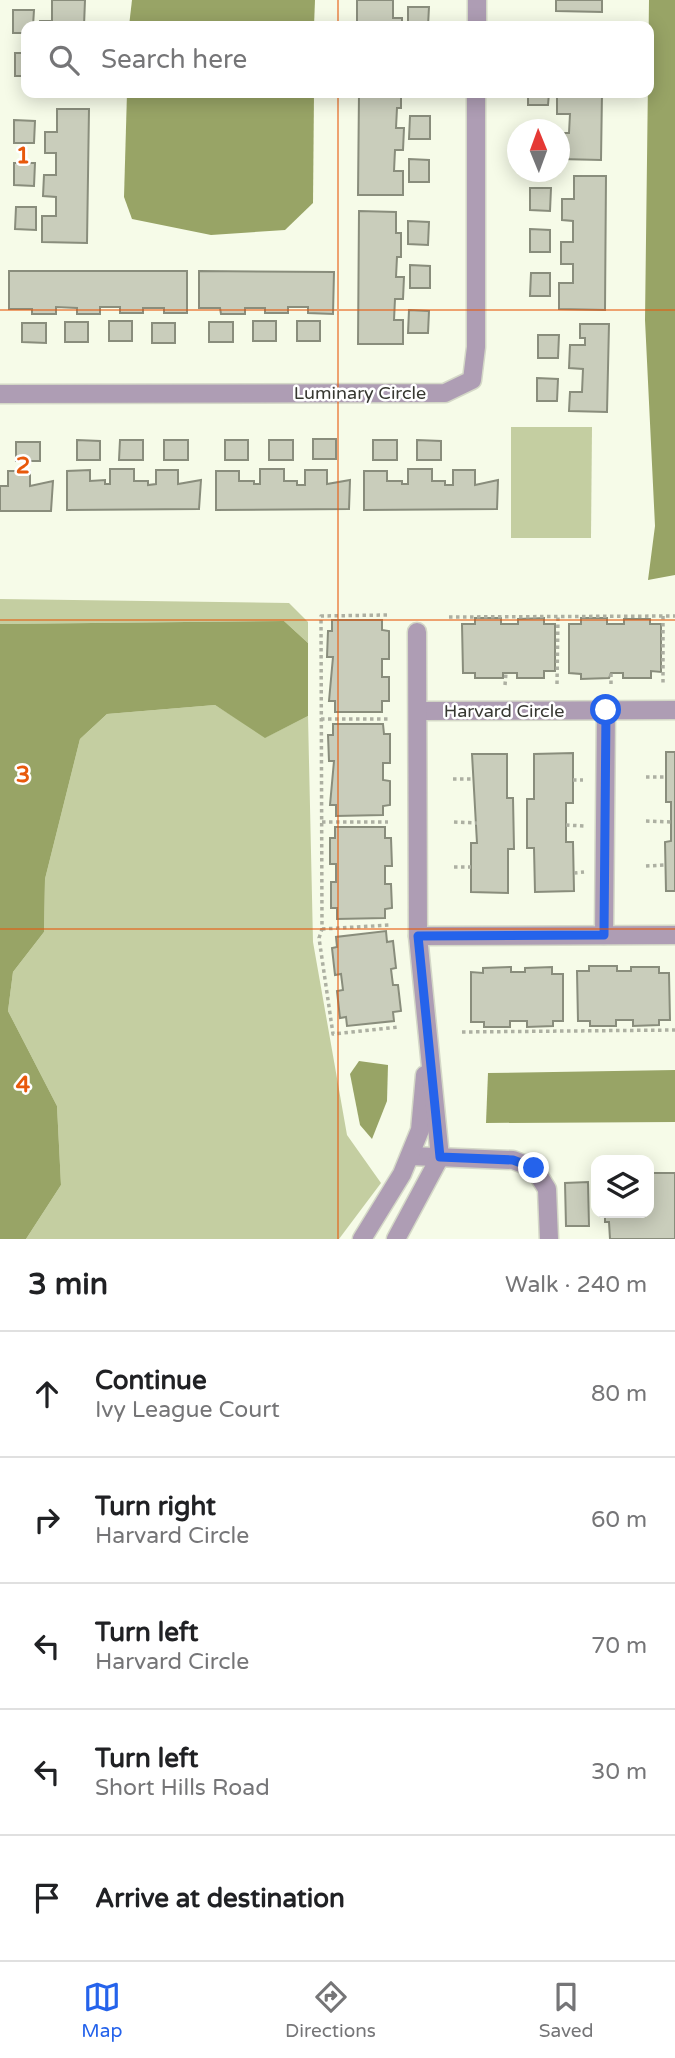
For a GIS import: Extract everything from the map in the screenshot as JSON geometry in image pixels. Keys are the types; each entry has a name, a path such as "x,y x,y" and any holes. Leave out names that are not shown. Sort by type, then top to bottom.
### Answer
{"street":[{"path":"477,0 477,21"},
{"name":"Luminary Circle","path":"0,394 445,393 472,380 476,347 476,98"},
{"name":"Harvard Circle","path":"417,632 418,936 429,1022 440,1157"},
{"path":"604,935 606,710"},
{"name":"Harvard Circle","path":"418,711 675,710"},
{"path":"418,936 675,935"},
{"name":"Harvard Circle","path":"362,1239 402,1174 420,1130 429,1022"},
{"path":"410,1156 513,1160 534,1168 547,1189 549,1239"},
{"path":"396,1239 440,1157"}],"path":[{"path":"387,615 321,616 322,929 318,938 333,1034 399,1027"},
{"path":"557,684 558,616"},
{"path":"663,616 663,683"},
{"path":"449,617 675,616"},
{"path":"505,685 506,673"},
{"path":"611,673 611,684"},
{"path":"321,719 388,719"},
{"path":"646,777 666,777"},
{"path":"453,779 472,779"},
{"path":"573,780 583,780"},
{"path":"646,821 671,822"},
{"path":"322,822 388,822"},
{"path":"454,822 477,823"},
{"path":"566,825 584,826"},
{"path":"646,866 665,865"},
{"path":"454,867 471,867"},
{"path":"573,873 584,872"},
{"path":"322,929 390,925"},
{"path":"462,1032 675,1030"}],"shaded area":[{"path":"132,0 315,0 314,21 130,21"},
{"path":"649,0 675,0 675,575 648,580 655,526 645,320 648,98 654,98 654,21 649,21"},
{"path":"127,98 314,98 313,203 285,230 211,235 132,219 124,197"},
{"path":"511,427 592,427 591,538 511,538"},
{"path":"0,599 289,603 308,622 308,643 284,621 0,624"},
{"path":"284,621 308,643 308,716 265,738 215,705 107,714 80,739 45,879 44,932 13,972 8,1011 57,1106 61,1185 26,1239 0,1239 0,624"},
{"path":"215,705 266,737 308,716 313,942 347,1135 381,1183 339,1239 26,1239 61,1185 57,1106 8,1011 13,972 44,932 45,879 80,739 107,714"},
{"path":"359,1061 388,1065 387,1101 372,1139 360,1125 350,1074"},
{"path":"675,1070 675,1122 486,1123 488,1073"}],"building":[{"path":"52,0 85,0 84,21 52,21"},
{"path":"357,0 393,0 393,18 402,18 402,21 357,21"},
{"path":"556,0 602,0 602,12 556,11"},
{"path":"408,7 429,7 428,21 408,21"},
{"path":"13,10 34,10 33,21 21,21 21,33 13,33"},
{"path":"15,53 21,53 21,76 15,76"},
{"path":"359,98 401,98 401,108 397,108 396,128 404,128 403,150 395,150 394,171 403,171 403,195 358,195"},
{"path":"528,98 549,98 548,105 528,105"},
{"path":"557,98 602,98 601,160 570,159 570,114 557,114"},
{"path":"57,109 89,109 87,243 42,242 42,216 56,216 56,197 43,196 44,175 56,175 56,153 45,153 45,132 57,132"},
{"path":"410,116 430,116 430,139 409,139"},
{"path":"14,120 35,121 34,143 14,143"},
{"path":"409,159 429,160 429,182 409,182"},
{"path":"14,163 35,163 34,186 14,185"},
{"path":"574,176 606,176 605,310 559,309 559,283 573,283 573,264 561,264 561,242 573,242 573,221 562,220 562,199 574,199"},
{"path":"530,188 551,188 550,211 530,210"},
{"path":"16,207 36,207 36,230 15,229"},
{"path":"359,211 396,212 396,233 401,233 401,257 397,257 396,277 404,277 403,299 395,299 394,320 403,320 403,344 358,344"},
{"path":"408,221 429,222 428,245 408,244"},
{"path":"530,229 550,230 550,252 530,252"},
{"path":"410,265 430,266 430,288 410,288"},
{"path":"9,271 187,271 187,313 164,313 164,308 143,308 143,313 120,313 120,307 100,307 100,314 77,314 77,308 56,307 56,314 32,314 32,309 9,309"},
{"path":"199,271 334,272 333,314 308,313 308,307 288,307 288,313 265,313 265,308 245,308 245,314 221,314 220,308 199,308"},
{"path":"531,273 550,273 550,296 530,296"},
{"path":"409,310 429,311 428,333 408,333"},
{"path":"109,321 132,321 132,341 109,341"},
{"path":"253,321 276,321 276,341 253,341"},
{"path":"297,321 320,321 320,341 297,341"},
{"path":"65,322 88,322 88,342 65,342"},
{"path":"209,322 233,322 233,342 209,342"},
{"path":"22,323 46,323 46,343 22,342"},
{"path":"152,323 175,323 175,343 152,343"},
{"path":"580,324 609,324 607,412 569,411 570,392 582,392 583,369 569,368 570,345 585,345 585,338 580,338"},
{"path":"538,335 559,335 558,358 538,358"},
{"path":"537,378 558,379 557,401 537,401"},
{"path":"313,439 336,439 336,459 313,459"},
{"path":"77,440 100,441 100,460 77,460"},
{"path":"120,440 143,440 143,460 119,460"},
{"path":"164,440 188,440 188,460 164,460"},
{"path":"225,440 248,440 248,460 225,460"},
{"path":"269,440 293,440 293,460 269,460"},
{"path":"373,440 397,440 397,460 373,460"},
{"path":"417,440 441,441 441,460 417,460"},
{"path":"16,442 40,442 40,461 16,461"},
{"path":"110,469 134,469 134,481 148,481 148,485 156,484 156,470 178,470 178,484 201,480 199,509 67,510 67,471 90,470 90,481 105,480 105,484 110,484"},
{"path":"260,469 284,469 284,481 297,481 297,485 305,485 305,470 327,470 327,484 350,480 349,509 216,510 216,471 239,471 239,481 254,481 254,484 260,484"},
{"path":"408,469 432,469 432,481 445,481 445,485 453,485 453,470 475,470 475,485 498,480 497,509 364,510 364,471 387,471 387,481 402,481 402,484 408,484"},
{"path":"8,471 30,471 30,486 53,481 51,511 0,511 0,486 8,486"},
{"path":"475,618 501,618 501,624 518,624 518,619 544,618 544,624 555,624 555,671 544,671 544,678 517,678 517,673 503,673 503,678 475,678 475,673 463,673 462,624 475,624"},
{"path":"581,618 607,618 607,624 624,624 624,619 650,619 650,624 661,624 661,672 651,671 651,678 623,678 623,673 611,673 609,678 581,679 581,674 569,673 569,624 581,624"},
{"path":"332,620 382,620 382,630 389,631 389,659 382,659 382,677 389,677 389,701 382,701 382,712 335,712 335,701 329,701 333,657 327,657 328,631 332,631"},
{"path":"333,724 383,724 384,734 390,734 390,763 383,763 383,780 390,781 390,805 383,806 383,815 336,816 336,805 330,805 334,761 329,761 328,735 333,735"},
{"path":"666,752 675,752 675,891 666,891 665,842 671,841 671,802 666,802"},
{"path":"573,753 573,803 566,803 566,842 573,842 574,891 535,892 534,848 527,848 527,799 534,799 534,754"},
{"path":"472,754 507,754 507,798 513,798 514,849 508,849 508,893 471,892 471,843 477,843"},
{"path":"335,827 385,827 385,838 391,838 392,866 385,866 385,884 391,884 392,908 385,909 385,918 337,919 337,908 331,908 331,882 336,882 336,864 330,864 330,838 335,838"},
{"path":"386,931 387,942 393,941 396,968 391,969 393,985 398,985 401,1011 393,1012 394,1021 347,1026 346,1017 340,1018 337,991 343,990 341,974 335,975 332,948 337,947 336,937"},
{"path":"589,966 617,966 617,971 631,971 631,967 659,967 659,973 669,973 670,1020 659,1020 659,1025 633,1026 633,1020 616,1020 616,1026 590,1026 590,1021 578,1021 577,971 589,971"},
{"path":"511,967 511,972 525,972 525,968 552,967 552,974 563,974 563,1021 553,1021 553,1026 527,1027 527,1021 510,1021 510,1027 484,1027 484,1022 471,1022 471,972 483,973 483,968"},
{"path":"654,1173 675,1173 675,1239 610,1239 609,1222 605,1222 605,1218 654,1218"},
{"path":"588,1182 589,1226 566,1226 565,1183"}],"route":[{"path":"534,1168 513,1160 440,1157 429,1022 418,936 604,935 606,710"}]}
